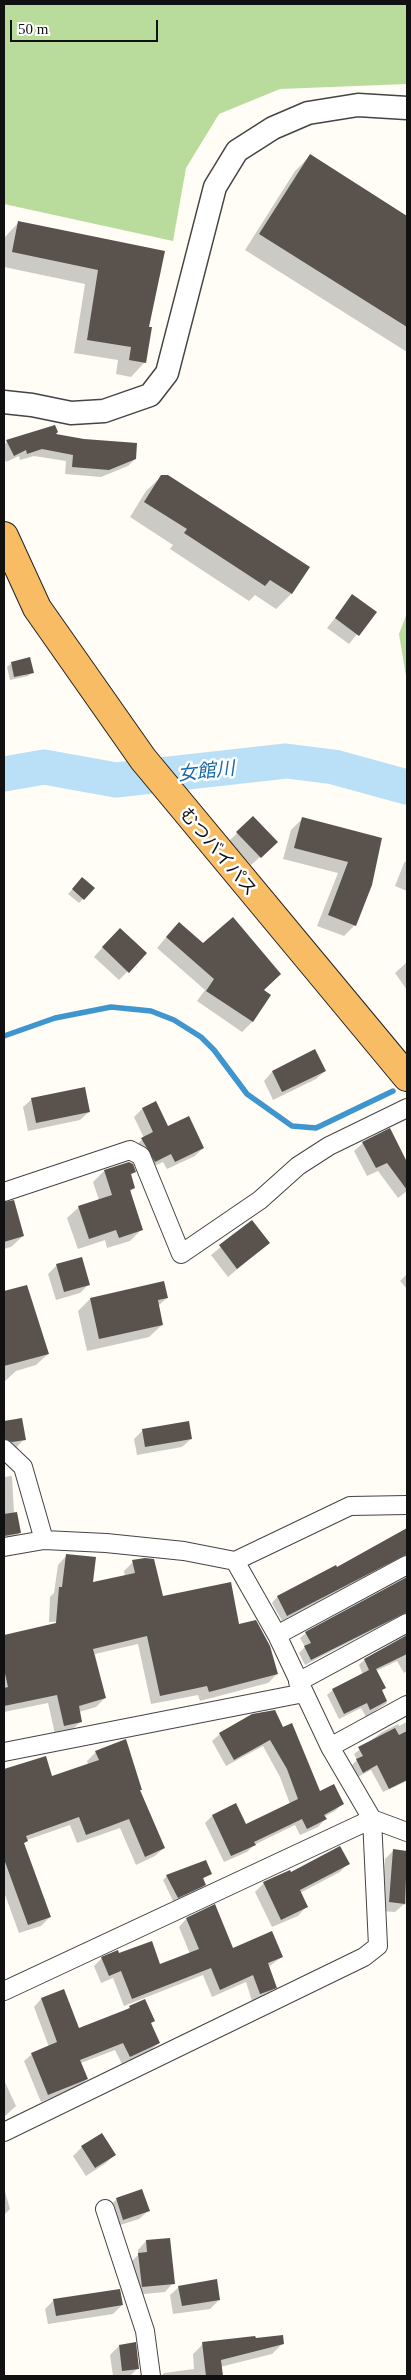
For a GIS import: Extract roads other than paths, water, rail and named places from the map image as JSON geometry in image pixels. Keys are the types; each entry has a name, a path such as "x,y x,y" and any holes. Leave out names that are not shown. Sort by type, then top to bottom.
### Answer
{"highway":[{"name":"むつバイパス","path":"4,536 37,608 143,759 407,1076"}],"street":[{"path":"4,402 32,405 71,413 104,411 150,396 167,374 215,187 237,151 273,128 308,113 358,105 407,108"},
{"path":"4,1192 130,1150 141,1156 181,1254 260,1200 298,1166 329,1146 407,1108"},
{"path":"4,1449 23,1467 44,1540"},
{"path":"4,1547 44,1540 106,1543 174,1550 235,1561 350,1506 407,1505"},
{"path":"4,2132 364,1957 378,1946 372,1819 330,1747 277,1635 235,1561"},
{"path":"277,1635 407,1565"},
{"path":"4,1752 301,1687 407,1623"},
{"path":"330,1747 407,1705"},
{"path":"4,1991 372,1819 407,1832"},
{"path":"105,2209 145,2331 152,2376"}],"waterway":[{"name":"女館川","path":"4,774 44,767 116,780 286,761 334,767 407,787"},
{"path":"4,1036 55,1018 111,1007 151,1011 174,1020 201,1037 214,1050 247,1094 292,1126 316,1128 393,1091"}]}
